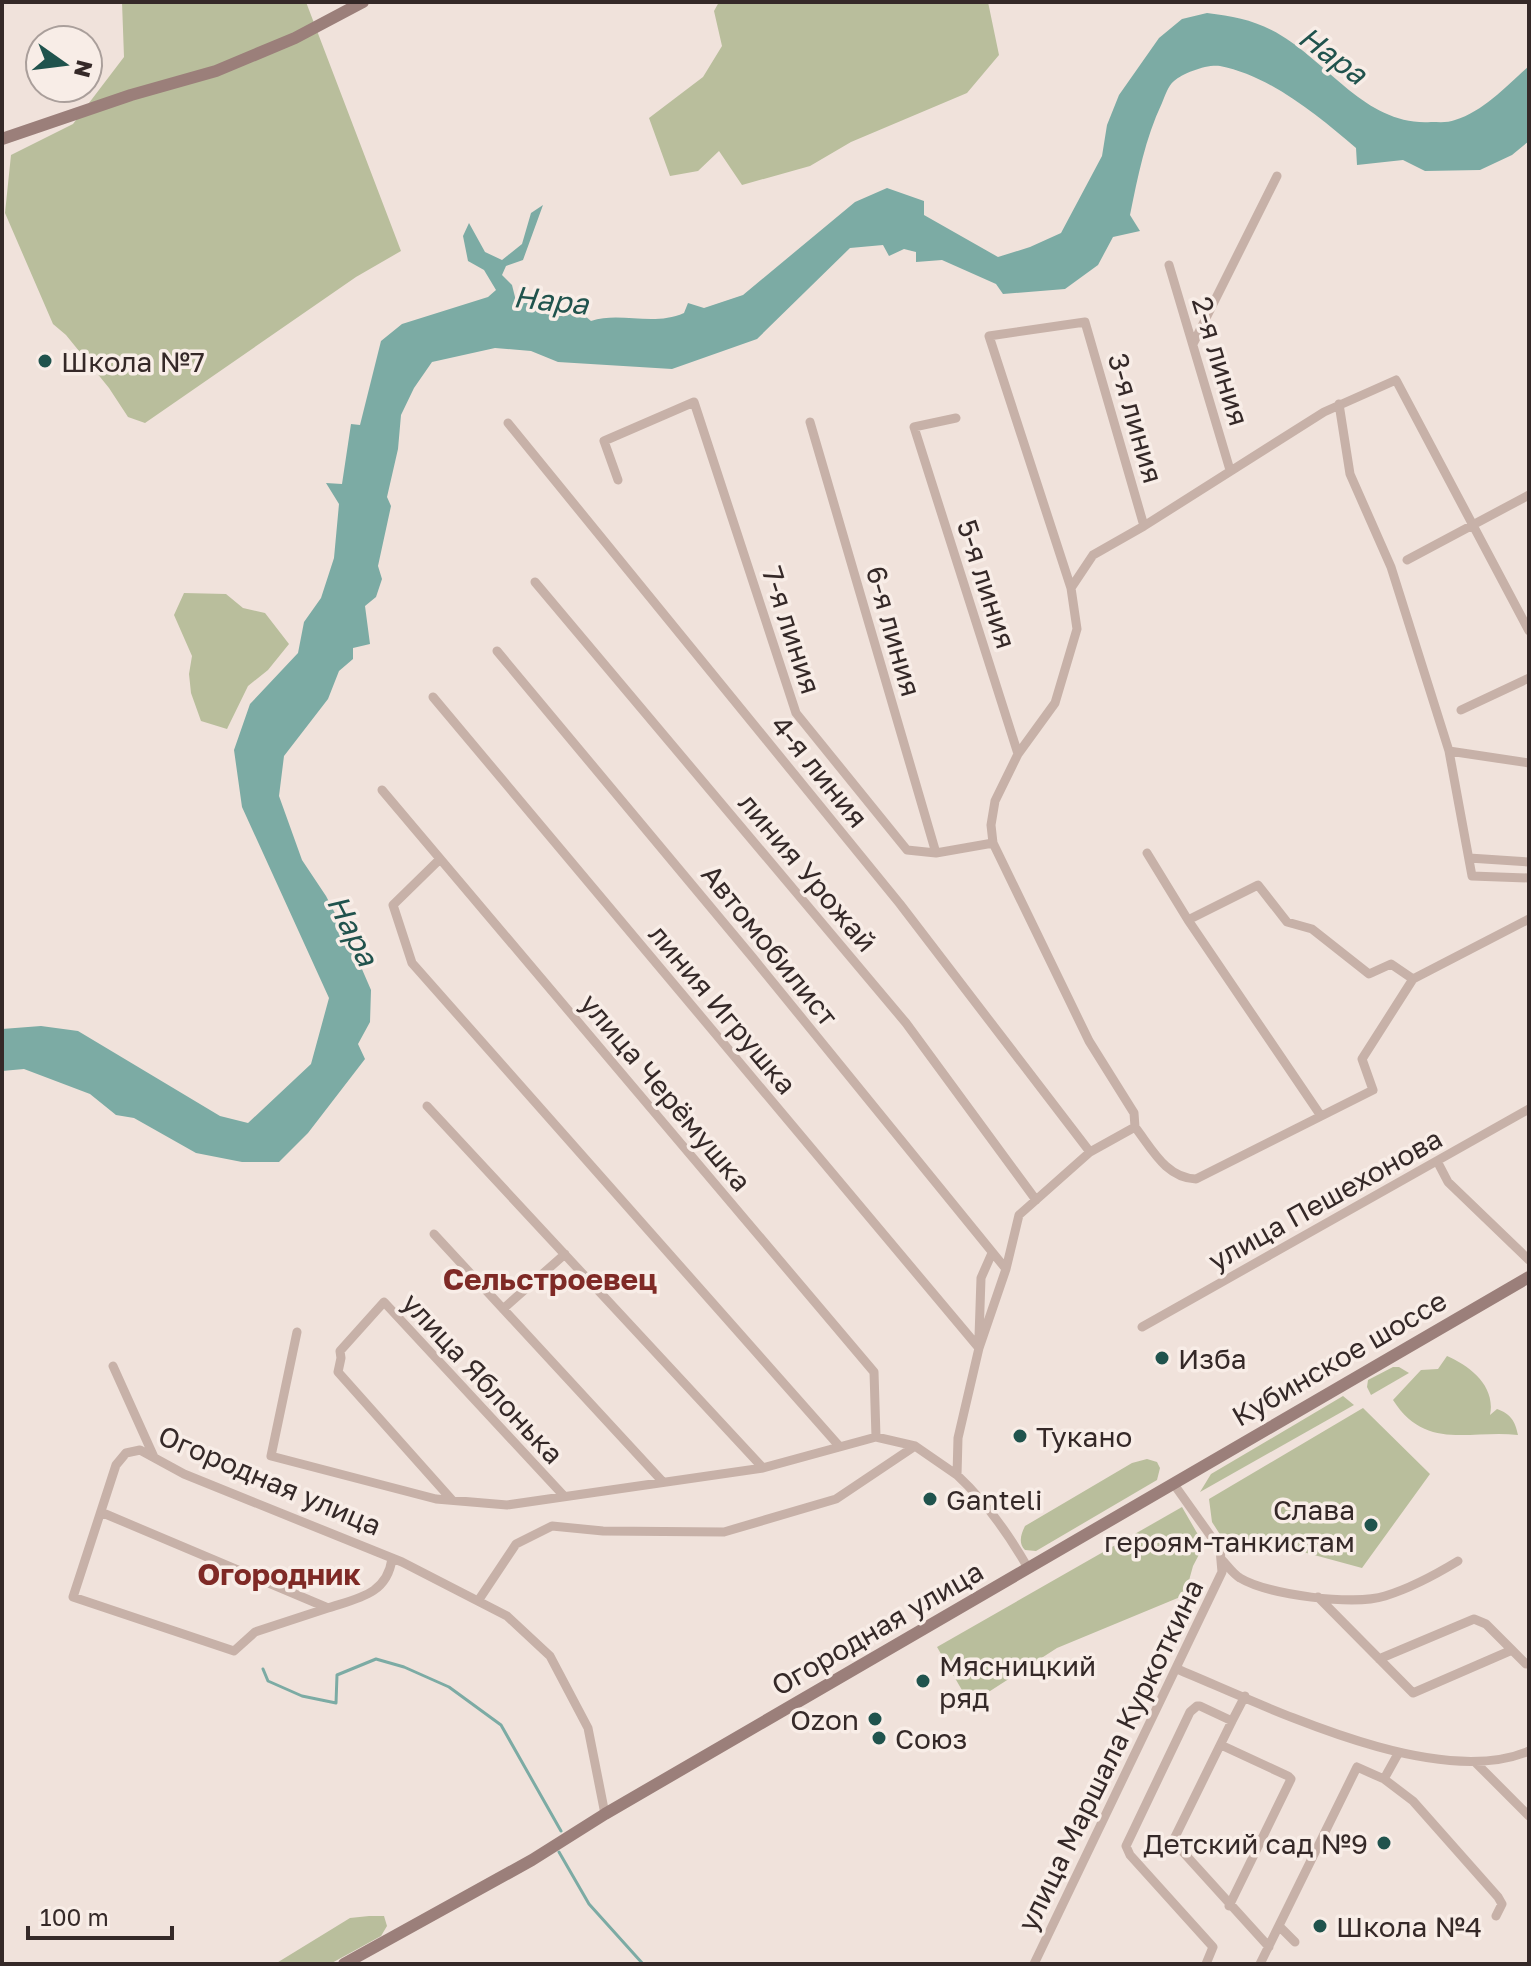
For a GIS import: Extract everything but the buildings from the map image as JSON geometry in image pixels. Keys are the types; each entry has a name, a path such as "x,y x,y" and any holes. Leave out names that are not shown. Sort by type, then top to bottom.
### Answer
{"main road":[{"path":"2,139 131,95 216,71 295,38 363,2"},
{"name":"Кубинское шоссе","path":"1173,1483 1529,1277"},
{"name":"Огородная улица","path":"344,1964 532,1860 605,1814 1173,1483"}],"street":[{"path":"1193,344 1277,176"},
{"name":"2-я линия","path":"1169,265 1230,470"},
{"name":"3-я линия","path":"1071,588 989,336 1085,322 1144,526"},
{"path":"1529,631 1396,380 1339,404 1093,555 1071,588 1077,629 1055,703 1018,754 995,801 991,825 993,843 1089,1041 1134,1113 1135,1127 1165,1168 1183,1179 1196,1179 1373,1090 1362,1059 1413,979 1529,919"},
{"name":"7-я линия","path":"618,480 604,441 694,402 796,713 907,850 936,853 993,843"},
{"path":"1339,404 1350,474 1391,567 1449,751 1472,876 1529,878"},
{"name":"5-я линия","path":"956,418 914,427 1018,754"},
{"name":"6-я линия","path":"810,422 936,853"},
{"name":"4-я линия","path":"508,423 900,904 1090,1152"},
{"path":"1407,560 1529,495"},
{"name":"линия Урожай","path":"535,582 906,1023 1036,1200"},
{"name":"Автомобилист","path":"497,651 753,958 1006,1269"},
{"path":"1461,710 1529,678"},
{"name":"линия Игрушка","path":"433,697 979,1348"},
{"path":"1449,751 1529,763"},
{"name":"улица Черёмушка","path":"382,790 874,1372 876,1437"},
{"path":"1147,853 1188,920 1321,1116"},
{"path":"1469,858 1529,862"},
{"path":"440,859 393,905 412,963 840,1447"},
{"path":"1188,920 1258,885 1287,922 1312,929 1369,974 1391,964 1413,979"},
{"path":"427,1106 763,1468"},
{"name":"улица Пешехонова","path":"1142,1327 1529,1109"},
{"path":"957,1475 958,1438 979,1348 1006,1269 1019,1215 1090,1152 1135,1127"},
{"path":"1437,1161 1448,1182 1529,1260"},
{"path":"434,1234 663,1482"},
{"path":"979,1348 981,1278 992,1253"},
{"path":"503,1309 565,1254"},
{"name":"улица Яблонька","path":"452,1500 338,1372 340,1351 384,1302 564,1496"},
{"path":"297,1332 271,1456 436,1499 507,1505 763,1468 876,1437 915,1446 957,1475 979,1495 1028,1568"},
{"path":"113,1366 154,1457"},
{"path":"478,1601 516,1544 552,1526 603,1531 724,1532 836,1499 915,1446"},
{"name":"Огородная улица","path":"328,1608 255,1632 234,1651 73,1597 103,1513 116,1465 126,1453 140,1450 184,1474 392,1559 507,1616 550,1656 588,1728 605,1814"},
{"name":"улица Маршала Куркоткина","path":"1034,1964 1216,1587 1222,1560 1220,1549 1173,1483"},
{"path":"103,1513 328,1608 376,1589 390,1576 392,1559"},
{"path":"1222,1560 1238,1577 1252,1583 1348,1600 1384,1597 1458,1561"},
{"path":"1318,1597 1413,1693 1512,1650"},
{"path":"1379,1659 1474,1619 1486,1624 1526,1664"},
{"path":"1177,1669 1299,1719 1409,1756 1475,1762 1512,1758 1529,1751"},
{"path":"1245,1696 1173,1841 1269,1947"},
{"path":"1206,1964 1213,1947 1130,1855 1126,1846 1190,1712 1200,1706 1232,1721"},
{"path":"1221,1745 1291,1779 1229,1906"},
{"path":"1384,1779 1399,1752"},
{"path":"1475,1762 1529,1816"},
{"path":"1260,1964 1357,1767 1384,1779 1413,1801 1498,1897 1502,1904 1496,1916"},
{"path":"1279,1926 1295,1942"}],"green space":[{"path":"122,2 306,2 401,251 356,277 145,423 128,417 109,388 66,335 53,324 5,213 11,155 73,124 88,104 104,104 104,83 124,57"},
{"path":"719,2 988,2 999,55 967,93 851,142 810,166 742,185 719,151 698,171 670,176 649,118 703,77 722,46 714,11"},
{"path":"184,593 226,594 243,608 265,613 289,644 268,670 248,686 227,729 201,721 191,693 189,674 192,656 174,615"},
{"path":"1447,1356 1479,1378 1489,1395 1490,1415 1497,1409 1506,1413 1514,1422 1518,1435 1450,1435 1420,1427 1406,1416 1393,1400 1421,1370 1438,1369"},
{"path":"1393,1367 1409,1373 1371,1395 1368,1380"},
{"path":"1343,1396 1354,1405 1200,1492 1211,1474"},
{"path":"1363,1408 1430,1474 1362,1568 1263,1541 1257,1547 1221,1536 1212,1522 1209,1499"},
{"path":"1147,1459 1157,1462 1160,1468 1157,1480 1036,1551 1025,1550 1021,1538 1025,1526 1132,1463"},
{"path":"1182,1507 1204,1545 1193,1566 1185,1595 1057,1648 970,1704 937,1647"},
{"path":"384,1916 387,1926 381,1936 330,1964 275,1964 350,1918"}],"water":[{"path":"1207,13 1246,20 1273,31 1300,48 1369,104 1409,121 1446,122 1466,116 1495,97 1529,66 1529,141 1512,155 1480,170 1425,171 1403,160 1357,165 1356,148 1293,99 1239,71 1209,66 1174,81 1156,117 1130,215 1140,231 1113,237 1098,265 1065,289 1003,294 996,284 942,260 916,262 916,252 904,249 889,256 883,245 850,248 757,339 672,369 558,362 531,351 495,348 432,362 414,388 401,415 398,449 387,497 391,506 378,566 382,579 376,597 365,606 370,644 353,648 353,659 339,671 328,699 284,756 279,796 302,860 326,896 371,990 370,1022 358,1044 365,1059 308,1133 279,1162 242,1162 196,1153 134,1118 116,1115 90,1094 24,1069 2,1071 2,1029 41,1026 78,1031 220,1116 248,1123 311,1064 329,998 242,807 234,750 250,704 298,653 304,622 321,598 334,558 339,504 326,483 342,484 351,424 360,425 381,341 402,324 488,297 496,290 484,270 468,261 463,236 469,223 485,252 502,260 522,244 531,213 543,205 523,260 506,266 502,275 512,285 516,301 579,311 591,321 602,318 672,317 684,313 688,303 704,308 743,295 855,202 887,188 924,201 924,215 998,257 1061,233 1102,156 1107,125 1119,95 1159,38 1182,19"}],"waterway":[{"path":"263,1669 268,1681 302,1696 336,1703 337,1675 376,1659 404,1667 449,1687 501,1725 561,1831"},
{"path":"559,1852 589,1904 643,1964"}],"place":[{"name":"Школа №7","path":"45,361"},
{"name":"Изба","path":"1162,1358"},
{"name":"Тукано","path":"1020,1436"},
{"name":"Ganteli","path":"930,1499"},
{"name":"Слава героям-танкистам","path":"1371,1525"},
{"name":"Мясницкий ряд","path":"923,1681"},
{"name":"Ozon","path":"875,1719"},
{"name":"Союз","path":"879,1738"},
{"name":"Детский сад №9","path":"1384,1843"},
{"name":"Школа №4","path":"1320,1926"}],"district":[{"name":"Сельстроевец","path":"550,1279"},
{"name":"Огородник","path":"279,1574"}],"water label":[{"name":"Нара","path":"1333,55"},
{"name":"Нара","path":"551,300"},
{"name":"Нара","path":"353,930"}]}
